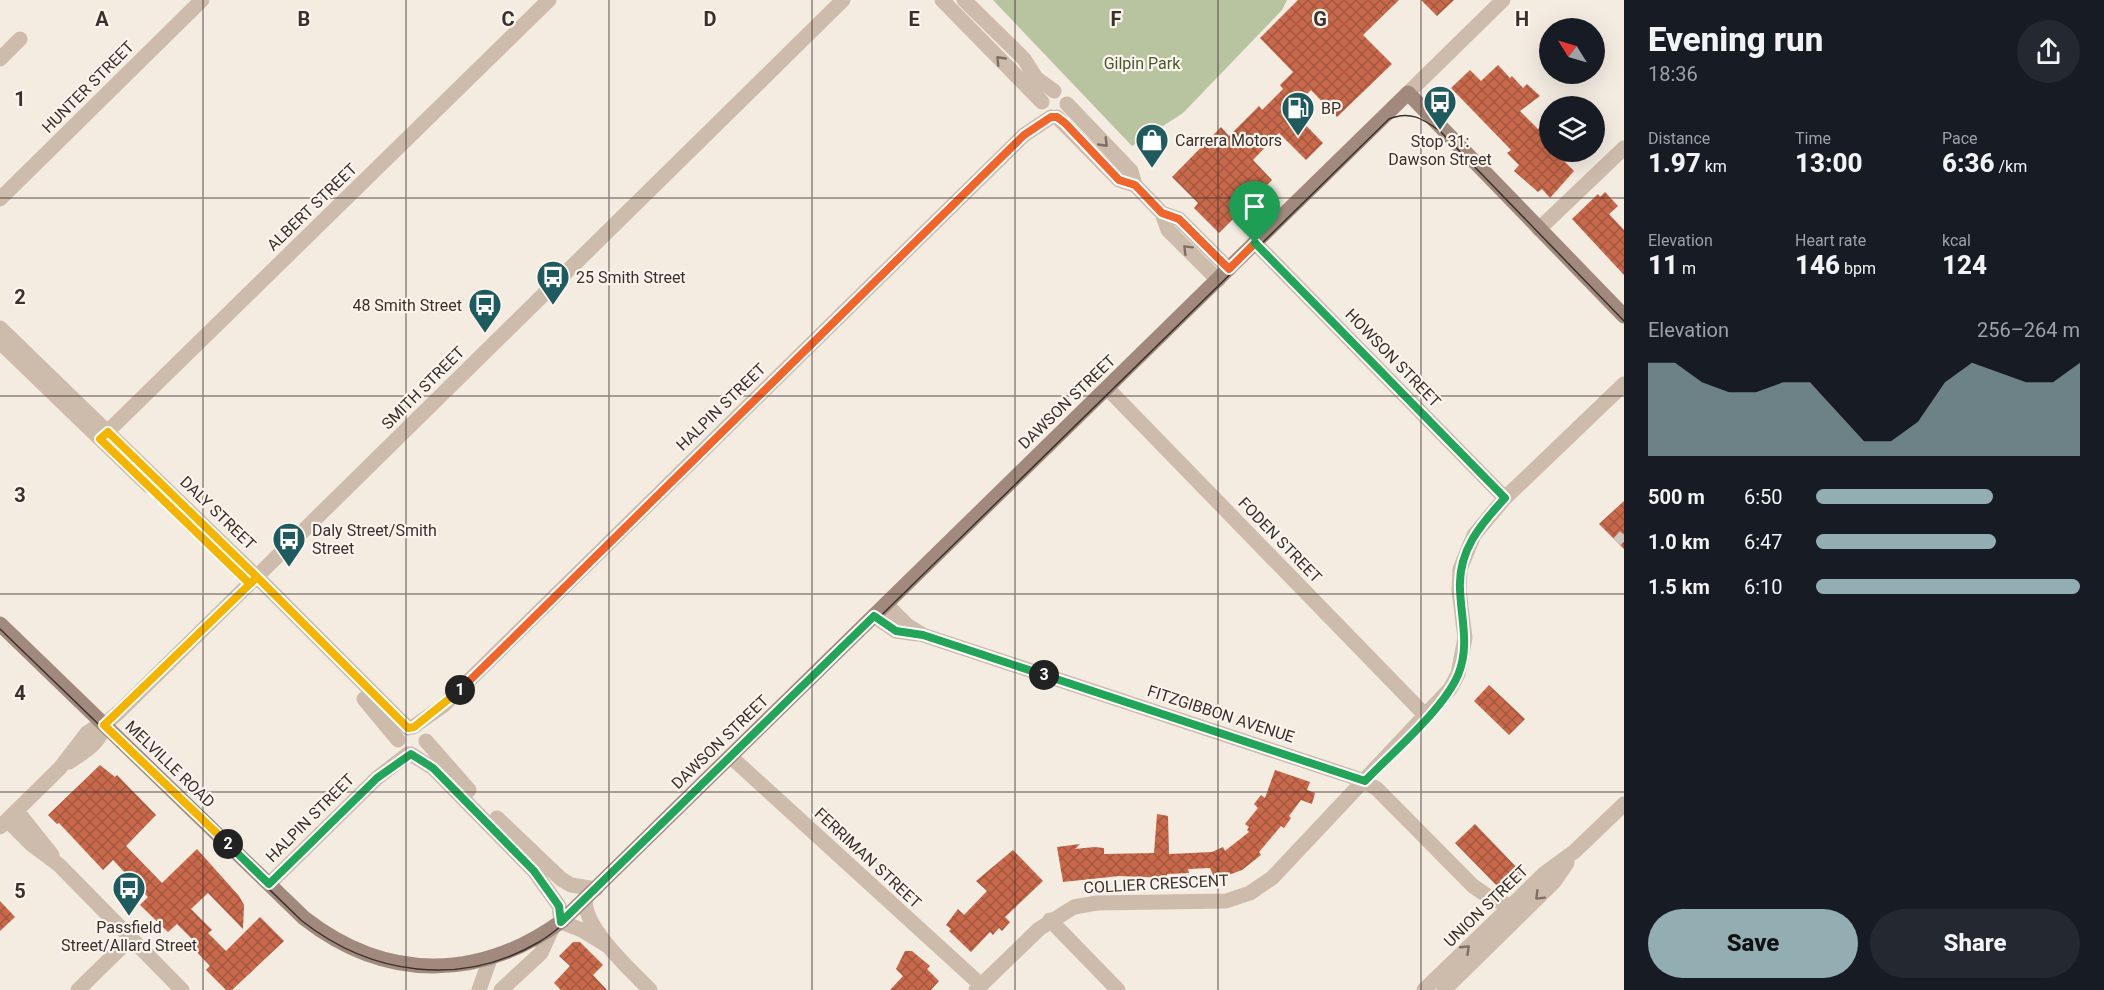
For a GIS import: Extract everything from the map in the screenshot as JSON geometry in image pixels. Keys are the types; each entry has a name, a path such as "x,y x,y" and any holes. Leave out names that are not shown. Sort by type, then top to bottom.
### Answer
{"main road":[{"path":"1408,93 1624,315"},
{"name":"DAWSON STREET","path":"591,894 1408,93"},
{"name":"MELVILLE ROAD","path":"0,624 269,884 322,932 377,959 416,965 445,965 490,959 512,952 556,926"},
{"path":"556,926 591,894"}],"street":[{"name":"HUNTER STREET","path":"0,199 202,0"},
{"name":"ALBERT STREET","path":"104,436 549,0"},
{"name":"SMITH STREET","path":"8,820 60,768 87,733 99,725 104,725 843,0"},
{"path":"942,0 1119,180 1135,185"},
{"path":"964,0 1024,59 1036,78 1064,97 1067,104 1131,171 1135,185 1162,213 1168,230 1218,280"},
{"name":"DAWSON STREET","path":"1408,93 1503,0"},
{"path":"0,59 20,39"},
{"path":"1048,110 1046,94 1054,91"},
{"path":"1048,110 1064,112 1067,104"},
{"name":"HALPIN STREET","path":"269,884 377,778 406,741 1048,110"},
{"path":"1539,229 1624,148"},
{"path":"1162,213 1179,219 1229,269"},
{"name":"HOWSON STREET","path":"1255,243 1505,498"},
{"name":"DALY STREET","path":"0,328 104,436"},
{"name":"DALY STREET","path":"0,342 104,436 253,580 534,871 559,906 556,926"},
{"name":"COLLIER CRESCENT","path":"979,988 1050,920 1074,907 1097,903 1226,901 1250,893 1272,878 1427,717 1450,689 1463,655 1465,638 1460,569 1465,552 1487,518 1505,498 1624,384"},
{"name":"FODEN STREET","path":"1107,388 1427,717"},
{"name":"FITZGIBBON AVENUE","path":"886,604 907,625 923,635"},
{"name":"FITZGIBBON AVENUE","path":"874,616 896,631 923,635 1365,781 1377,789 1473,886 1497,919"},
{"name":"HALPIN STREET","path":"406,741 419,752 444,705"},
{"path":"406,741 421,731 459,780 561,879 591,894 588,913 608,946 650,990"},
{"name":"FERRIMAN STREET","path":"731,757 979,988"},
{"name":"UNION STREET","path":"1424,990 1545,873 1575,851 1624,804"},
{"path":"8,820 41,838 59,864 182,990"},
{"name":"UNION STREET","path":"1444,990 1554,882 1575,851"},
{"name":"FITZGIBBON AVENUE","path":"1473,886 1492,899 1511,906"},
{"path":"1050,920 1118,990"},
{"path":"501,990 541,953 556,926 582,930 608,946"},
{"path":"78,990 131,938"},
{"path":"478,990 490,959"}],"green space":[{"name":"Gilpin Park","path":"993,0 1287,0 1282,10 1183,113 1132,146"}],"building":[{"path":"1298,0 1399,0 1363,35 1392,64 1337,117 1311,90 1291,110 1323,143 1306,160 1279,133 1253,160 1272,180 1219,233 1194,208 1198,203 1172,177 1221,127 1229,136 1259,106 1262,110 1283,89 1280,85 1293,72 1260,38"},
{"path":"1421,0 1454,0 1437,16"},
{"path":"1498,65 1523,88 1527,84 1540,96 1520,111 1539,128 1539,162 1565,162 1574,171 1550,198 1542,189 1538,192 1514,171 1519,165 1507,153 1511,150 1451,88 1470,70 1481,81"},
{"path":"1605,192 1618,206 1609,214 1624,230 1624,275 1572,219 1598,194 1600,197"},
{"path":"1624,501 1624,549 1599,524"},
{"path":"1489,685 1525,719 1509,735 1474,701"},
{"path":"100,765 115,777 117,775 156,815 126,846 162,883 197,849 239,896 244,905 243,929 208,893 191,909 212,930 208,933 226,951 260,917 284,941 232,990 226,990 206,970 210,966 193,948 197,944 177,924 168,932 140,905 148,897 113,860 103,870 59,823 57,824 48,815"},
{"path":"1275,770 1310,782 1307,790 1315,793 1312,804 1301,800 1289,816 1291,818 1284,828 1281,826 1259,852 1261,855 1242,870 1215,880 1210,868 1188,869 1189,873 1167,874 1167,878 1119,876 1063,882 1057,847 1080,844 1075,849 1104,848 1104,854 1154,853 1157,814 1168,816 1169,854 1212,852 1223,847 1225,851 1249,832 1247,830 1249,827 1245,824 1258,808 1254,804 1261,795 1265,798"},
{"path":"1475,824 1522,873 1503,892 1455,843"},
{"path":"1013,850 1043,881 1005,917 1010,922 1002,931 999,928 993,935 990,932 971,952 949,931 951,929 946,925 958,909 964,915 987,891 976,881"},
{"path":"0,901 15,917 0,931"},
{"path":"573,942 580,942 603,965 593,975 607,990 561,990 554,983 570,966 559,956"},
{"path":"905,951 912,951 930,966 927,969 939,981 931,990 890,990 903,976 896,969"}],"tunnel":[{"path":"1617,542 1624,534"}],"tram line":[{"path":"0,629 302,921 357,954 387,964 417,969 448,970 479,966 509,957 539,942 585,905 1389,119 1403,115 1416,117 1440,131 1624,321"}],"place":[{"name":"Stop 31: Dawson Street","path":"1440,131"},
{"name":"BP","path":"1298,137"},
{"name":"Carrera Motors","path":"1152,169"},
{"name":"25 Smith Street","path":"553,306"},
{"name":"48 Smith Street","path":"485,334"},
{"name":"Daly Street/Smith Street","path":"289,568"},
{"name":"Passfield Street/Allard Street","path":"129,917"}],"route":[{"path":"1255,243 1229,269 1179,219 1162,213 1135,185 1119,180 1065,123 1057,117 1051,117 1024,135 444,705 414,727 408,728 257,577 250,584 100,439 108,432 257,577 120,711 104,725 269,884 377,778 411,754 433,768 534,871 559,906 561,922 874,616 896,631 923,635 1365,781 1443,699 1458,674 1465,638 1460,569 1465,552 1474,535 1505,498 1255,243"}]}
